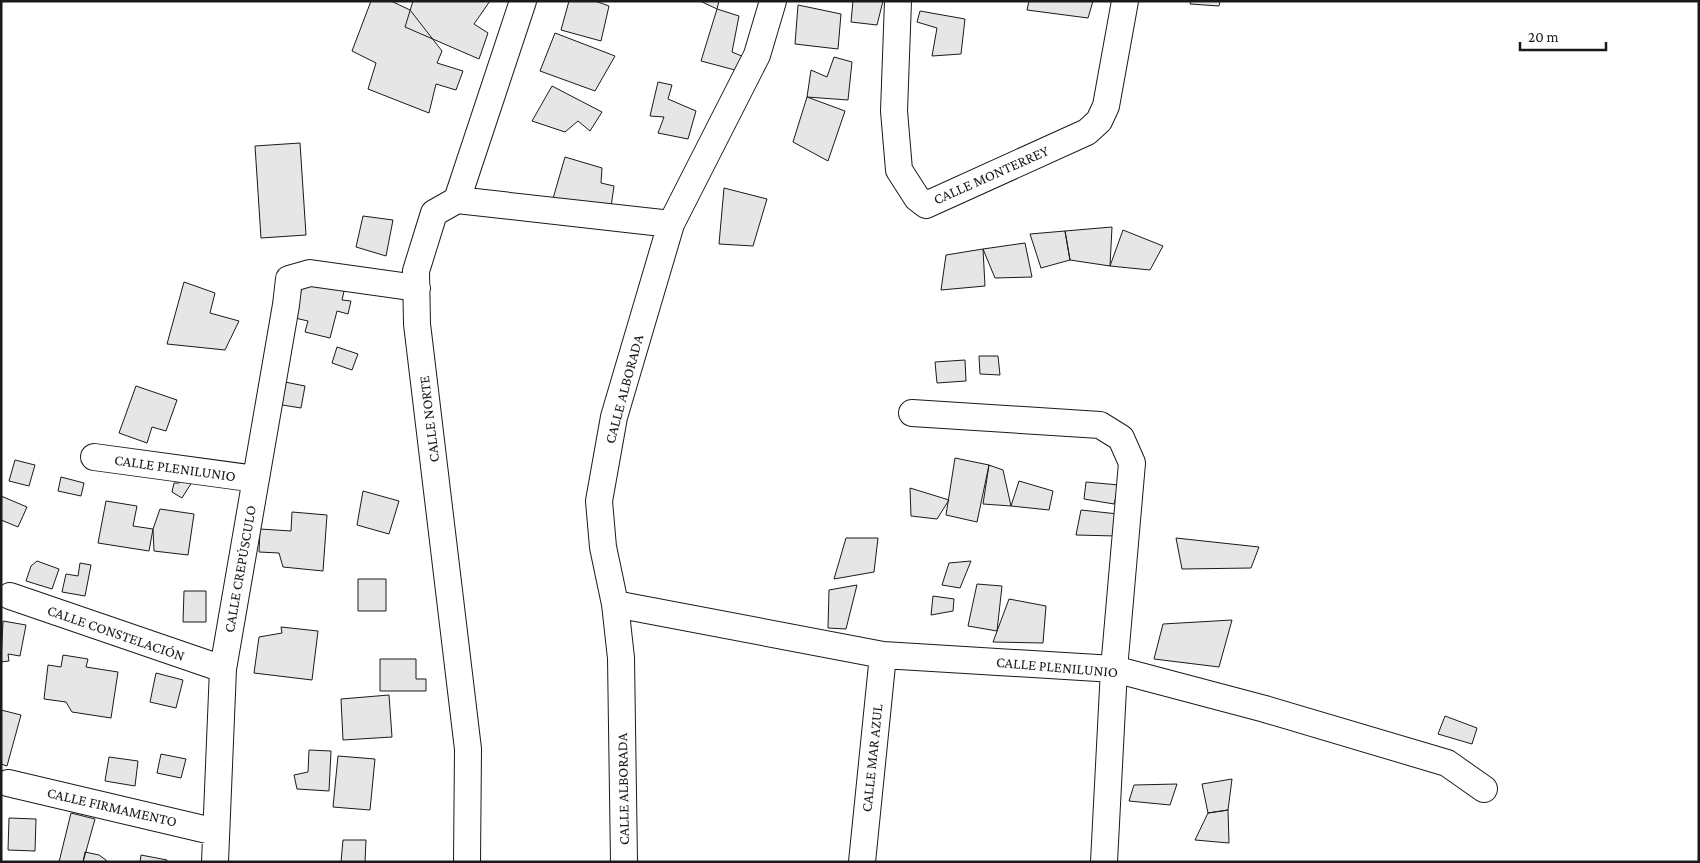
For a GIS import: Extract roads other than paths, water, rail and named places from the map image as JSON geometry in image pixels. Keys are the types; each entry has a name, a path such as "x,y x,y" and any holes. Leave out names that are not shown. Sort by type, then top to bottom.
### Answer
{"street":[{"path":"523,1 457,200 671,224"},
{"name":"CALLE ALBORADA","path":"624,862 621,658 615,604 602,547 600,501 614,417 671,224 757,55 772,1"},
{"name":"CALLE MONTERREY","path":"898,1 894,111 899,170 917,198 926,205 1087,132 1099,122 1106,106 1125,1"},
{"name":"CALLE NORTE","path":"457,200 434,213 416,271 417,324 468,749 467,862"},
{"name":"CALLE CREPÚSCULO","path":"215,862 223,669 289,279 310,273 417,288"},
{"path":"912,413 1100,425 1121,438 1132,463 1114,669 1104,862"},
{"name":"CALLE PLENILUNIO","path":"94,457 256,479"},
{"name":"CALLE CONSTELACIÓN","path":"10,596 223,669"},
{"name":"CALLE PLENILUNIO","path":"615,604 882,655 1114,669 1265,709 1447,763 1484,789"},
{"name":"CALLE MAR AZUL","path":"862,862 882,655"},
{"name":"CALLE FIRMAMENTO","path":"8,783 216,832"}]}
